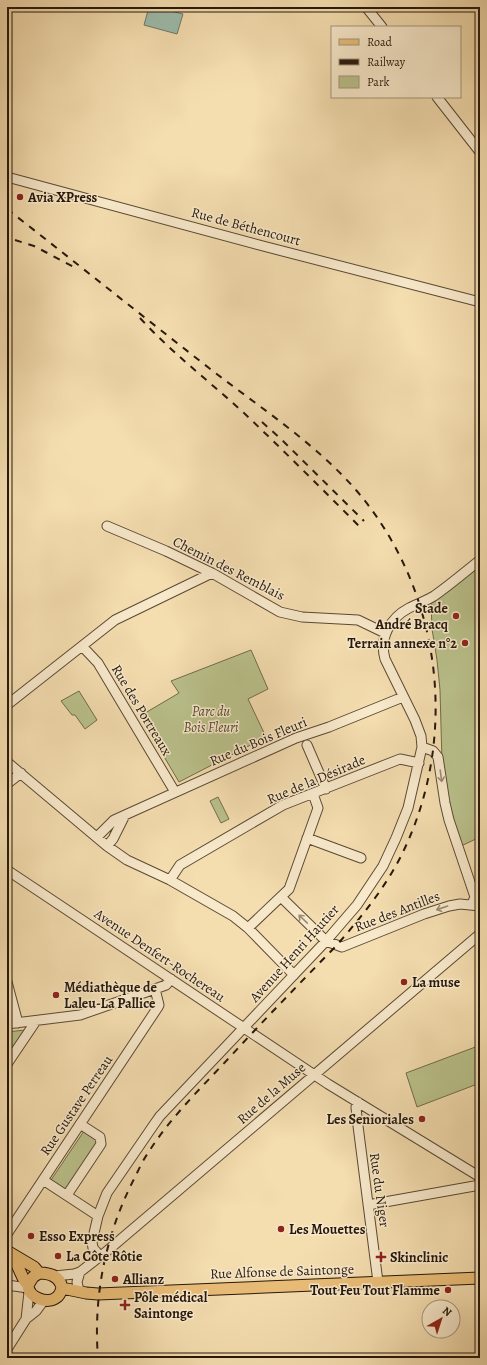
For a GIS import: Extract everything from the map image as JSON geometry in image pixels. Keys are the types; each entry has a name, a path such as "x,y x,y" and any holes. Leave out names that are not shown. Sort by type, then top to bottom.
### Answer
{"main road":[{"path":"9,1253 34,1267 39,1273"},
{"path":"9,1253 24,1280 29,1288 36,1298 44,1300 52,1299 61,1290 59,1281 55,1276 47,1273 39,1273 32,1278 29,1288"},
{"name":"Rue Alfonse de Saintonge","path":"61,1290 82,1295 82,1292 98,1294 480,1278"}],"street":[{"path":"366,7 381,26"},
{"path":"438,98 480,152"},
{"name":"Rue de Béthencourt","path":"7,177 479,302"},
{"name":"Chemin des Remblais","path":"107,526 166,551 212,573 280,612 302,617 358,620 385,633"},
{"path":"385,633 398,615 433,596 480,560"},
{"path":"7,704 115,620 212,573"},
{"name":"Avenue Henri Hautier","path":"100,1256 93,1248 92,1242 98,1216 107,1193 160,1116 326,941 357,905 383,866 396,838 408,808 419,763 422,741 418,728 384,655 383,642 385,633"},
{"name":"Rue des Portreaux","path":"82,646 98,664 175,792"},
{"name":"Rue du Bois Fleuri","path":"97,837 114,820 175,792 296,738 329,727 403,697"},
{"path":"308,745 326,789"},
{"path":"422,747 433,751 438,757 449,820 475,897 476,905"},
{"name":"Rue de la Désirade","path":"170,880 180,865 283,805 400,759 419,763"},
{"path":"7,762 107,846 127,860 170,880 233,916 248,928 294,975"},
{"path":"7,784 21,773"},
{"path":"248,928 289,889 318,808 313,794"},
{"path":"107,846 125,815"},
{"path":"307,838 361,858"},
{"name":"Avenue Denfert-Rochereau","path":"7,870 314,1075 480,1178"},
{"path":"281,897 326,941"},
{"name":"Rue des Antilles","path":"326,941 342,947 424,914 449,906 476,905"},
{"name":"Rue de la Muse","path":"61,1290 480,934"},
{"path":"7,1024 17,1021 36,1021 80,1015 166,985 171,979"},
{"path":"7,982 17,1021"},
{"name":"Rue Gustave Perreau","path":"7,1234 158,1007 159,1005 155,989"},
{"path":"7,1012 17,1021"},
{"path":"7,1064 36,1021"},
{"name":"Rue du Niger","path":"358,1102 356,1107 356,1118 378,1282"},
{"path":"67,1195 101,1144 100,1137 80,1124"},
{"path":"43,1180 98,1216"},
{"path":"368,1205 480,1185"},
{"path":"78,1275 77,1282 82,1292"},
{"name":"Rue de la Muse","path":"55,1276 78,1275"},
{"path":"7,1285 29,1288 26,1319"},
{"path":"7,1349 26,1319 36,1311 44,1300"}],"green space":[{"path":"480,566 480,837 459,847 446,805 442,763 440,690 432,629 431,602"},
{"name":"Parc du Bois Fleuri","path":"251,650 268,689 248,699 266,737 179,782 140,716 179,693 171,681"},
{"path":"79,691 97,720 85,729 75,715 72,715 61,701"},
{"path":"218,797 229,819 221,823 210,801"},
{"path":"25,1030 10,1054 7,1049 7,1032"},
{"path":"478,1046 480,1052 478,1062 480,1067 480,1083 417,1107 406,1073"},
{"path":"84,1131 98,1141 65,1190 51,1180"}],"shaded area":[{"path":"149,7 155,7 183,14 177,34 144,25"}],"railway":[{"path":"7,209 209,368 286,426 322,456 356,490 385,529 407,572 423,617 433,664 436,712 432,760 421,807 403,852 381,889 337,945 186,1104 166,1128 144,1159 125,1198 109,1242 100,1288 97,1334 98,1358"},
{"path":"15,240 34,246 74,267"},
{"path":"140,318 178,355 244,413 359,526"},
{"path":"262,422 364,521"}],"place":[{"name":"Avia XPress","path":"20,197"},
{"name":"Stade André Bracq","path":"456,616"},
{"name":"Terrain annexe n°2","path":"465,643"},
{"name":"La muse","path":"404,982"},
{"name":"Médiathèque de Laleu-La Pallice","path":"56,995"},
{"name":"Les Senioriales","path":"422,1119"},
{"name":"Les Mouettes","path":"281,1229"},
{"name":"Esso Express","path":"31,1236"},
{"name":"La Côte Rôtie","path":"58,1256"},
{"name":"Skinclinic","path":"381,1257"},
{"name":"Allianz","path":"115,1279"},
{"name":"Tout Feu Tout Flamme","path":"448,1290"},
{"name":"Pôle médical Saintonge","path":"125,1305"}]}
